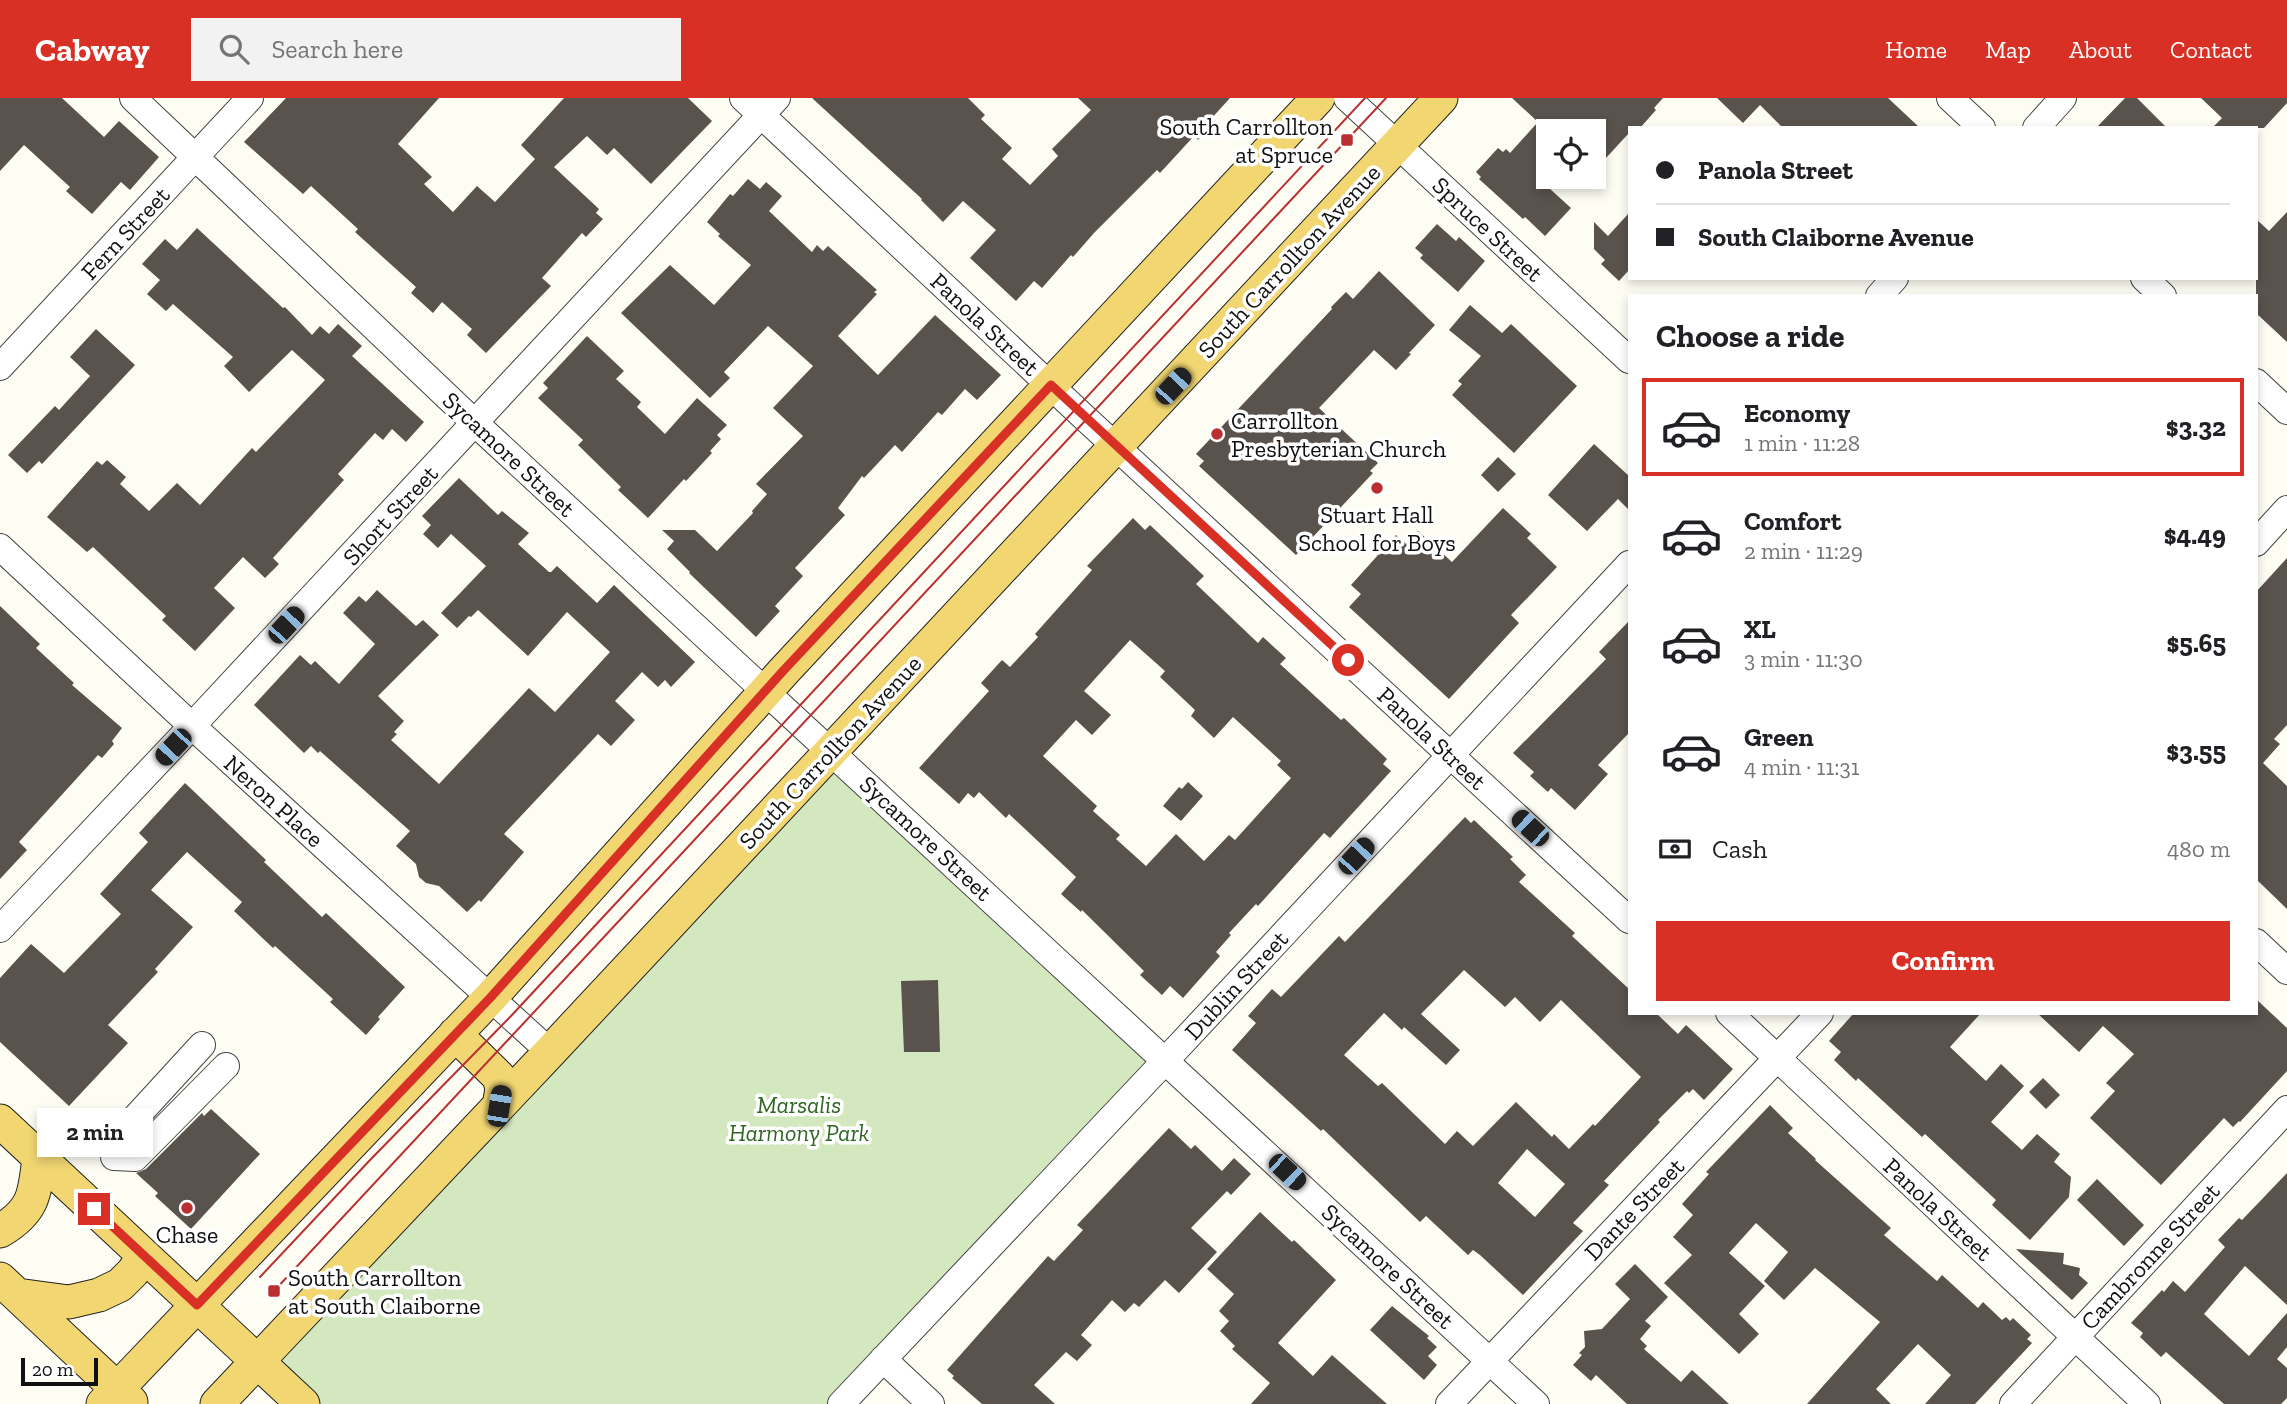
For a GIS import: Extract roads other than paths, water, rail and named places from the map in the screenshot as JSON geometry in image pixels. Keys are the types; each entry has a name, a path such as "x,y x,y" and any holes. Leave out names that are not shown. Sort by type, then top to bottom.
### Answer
{"main road":[{"path":"8,1287 117,1399 197,1305 490,998 766,691 1318,98"},
{"name":"South Carrollton Avenue","path":"217,1404 551,1052 1441,98"},
{"path":"455,1034 499,1077 502,1089 499,1106"},
{"path":"0,1121 303,1404"},
{"path":"0,1231 15,1222 30,1206 35,1190 38,1157"},
{"path":"8,1287 69,1302 99,1295 120,1285 144,1256"}],"street":[{"name":"Sycamore Street","path":"134,98 475,423 1536,1404"},
{"name":"Fern Street","path":"0,367 250,98"},
{"name":"Spruce Street","path":"1347,98 1628,359"},
{"path":"1950,98 1980,126"},
{"path":"2038,126 2063,98"},
{"name":"Panola Street","path":"760,104 1051,385 1628,919"},
{"name":"Short Street","path":"0,929 475,423 760,104"},
{"path":"1881,294 1893,280"},
{"path":"2146,280 2161,294"},
{"path":"2258,384 2287,411"},
{"path":"2258,541 2287,509"},
{"name":"Neron Place","path":"0,547 192,726 551,1052"},
{"name":"Dublin Street","path":"841,1404 1628,565"},
{"path":"2258,944 2287,971"},
{"name":"Panola Street","path":"1731,1015 2147,1404"},
{"name":"Dante Street","path":"1448,1404 1818,1015"},
{"path":"202,1045 114,1141 114,1157 135,1158 226,1066"},
{"name":"Cambronne Street","path":"2013,1404 2287,1109"},
{"path":"883,1359 930,1404"}],"tram line":[{"path":"260,1277 511,1016 1365,98"},
{"path":"274,1291 1386,98"}],"place":[{"name":"South Carrollton at Spruce","path":"1347,140"},
{"name":"Carrollton Presbyterian Church","path":"1217,434"},
{"name":"Stuart Hall School for Boys","path":"1377,488"},
{"name":"Chase","path":"187,1208"},
{"name":"South Carrollton at South Claiborne","path":"274,1291"}],"park label":[{"name":"Marsalis Harmony Park","path":"799,1118"}]}
